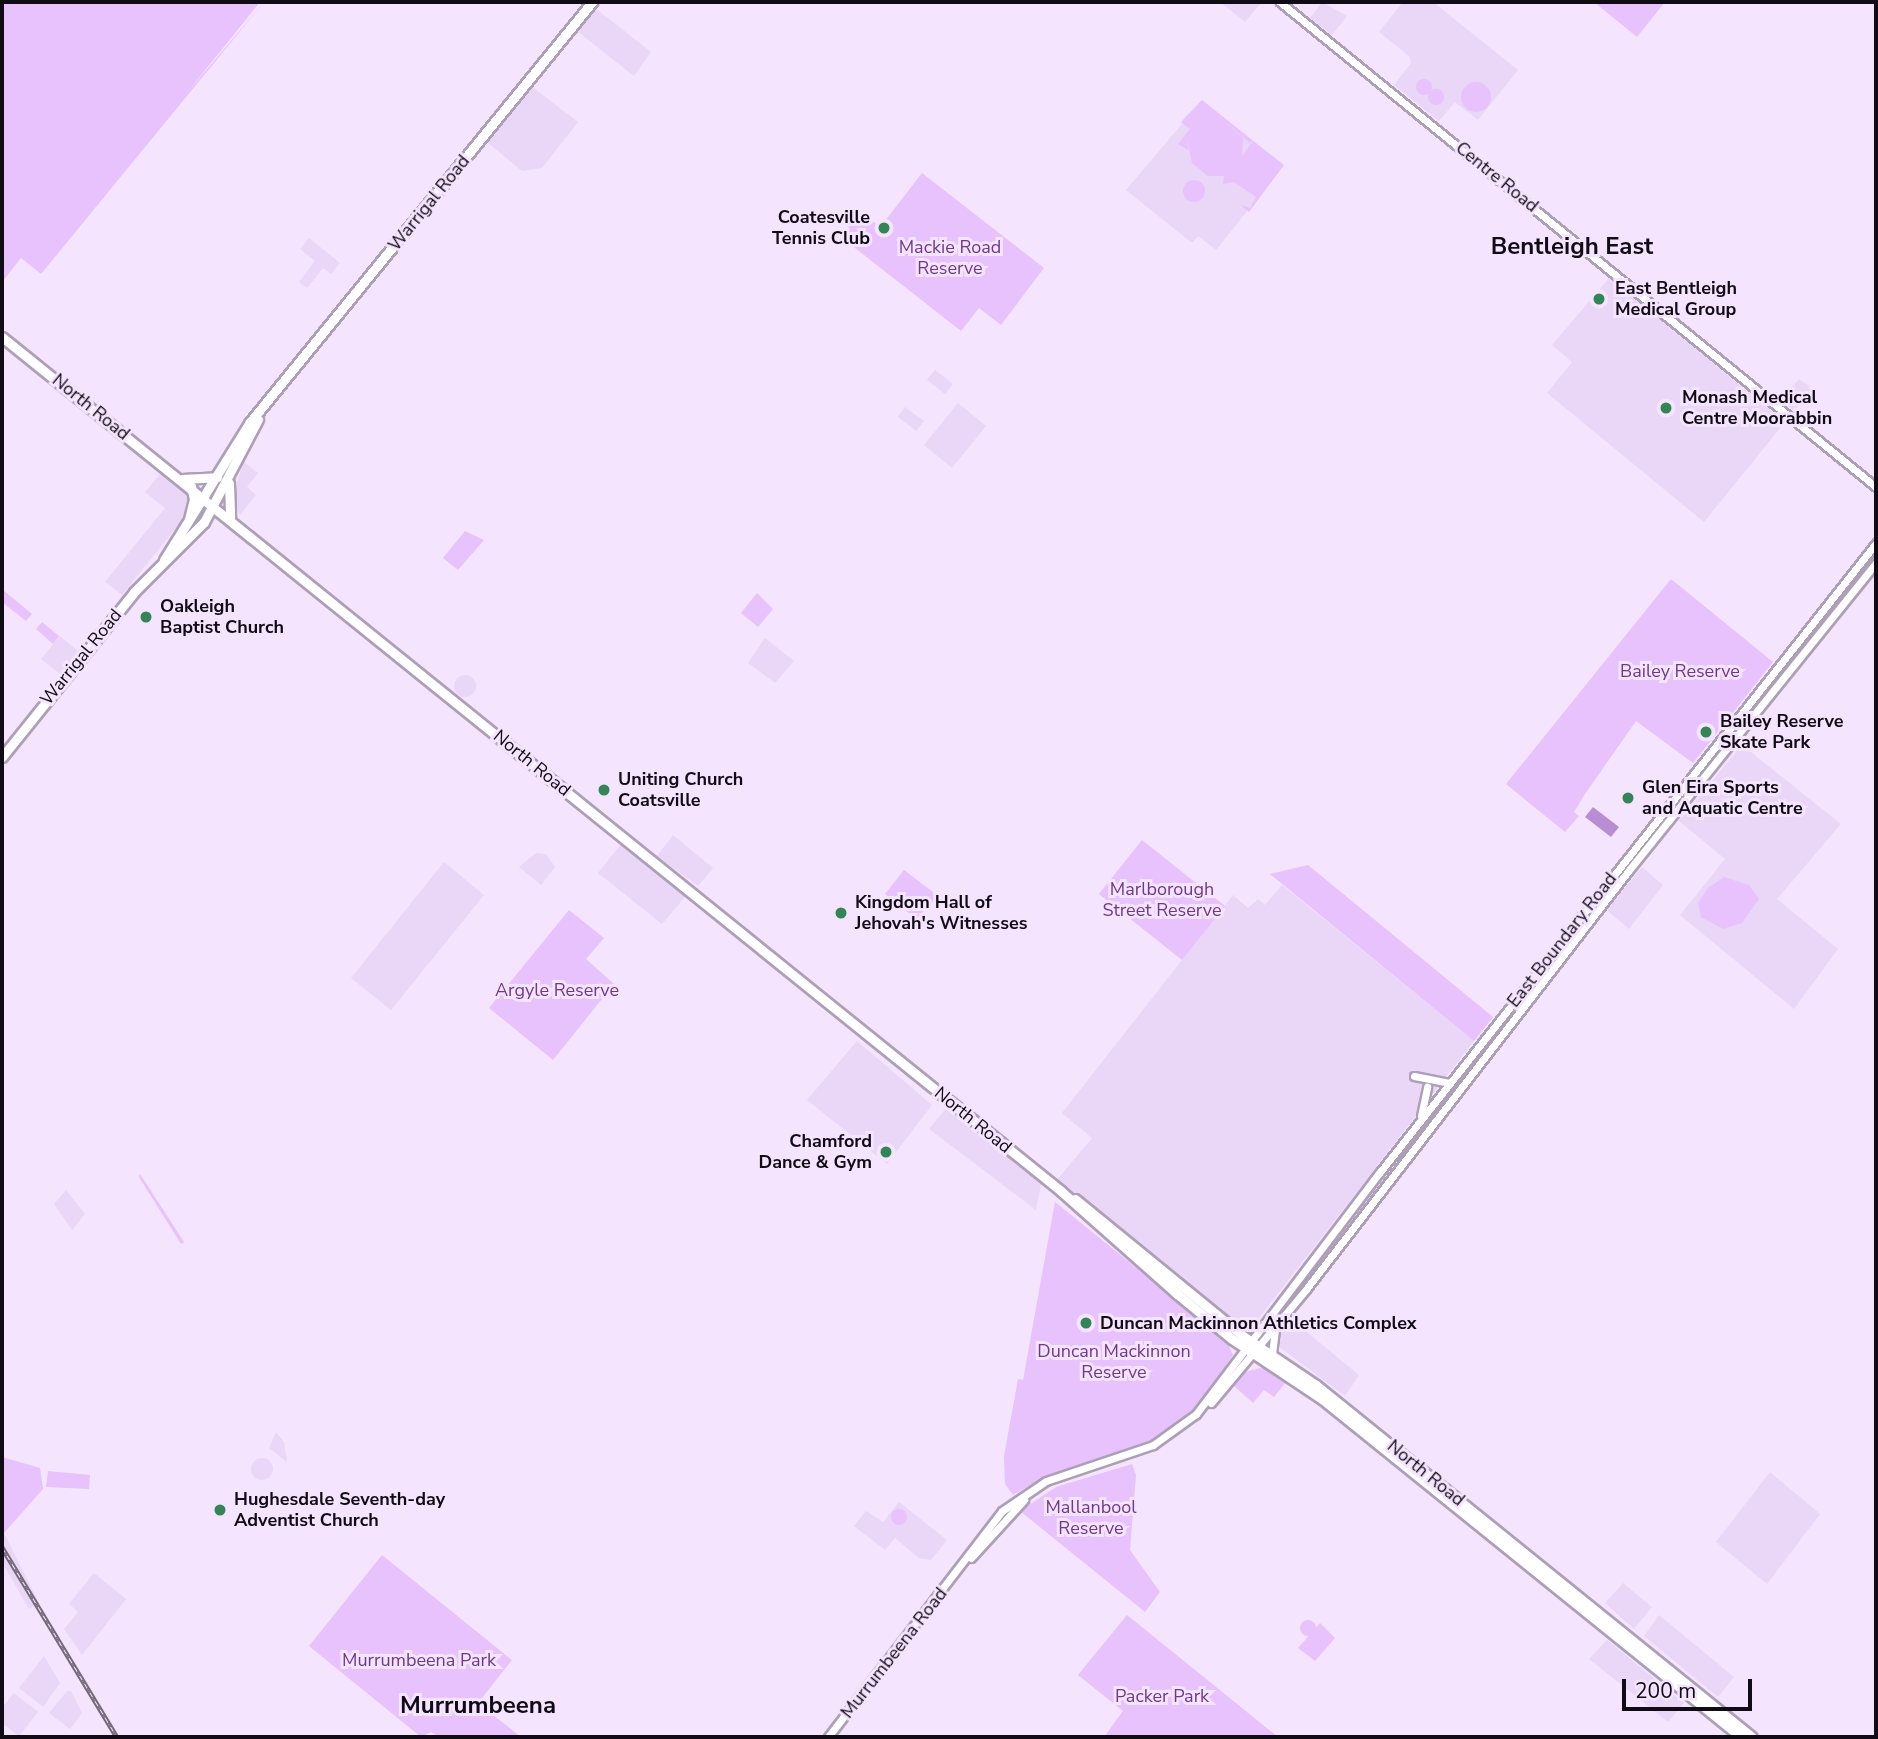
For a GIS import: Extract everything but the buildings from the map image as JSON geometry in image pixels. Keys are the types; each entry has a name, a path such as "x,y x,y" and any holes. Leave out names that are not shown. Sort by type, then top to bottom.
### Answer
{"highway":[{"name":"Warrigal Road","path":"2,757 164,559 206,498 237,440 592,2"},
{"name":"North Road","path":"2,337 215,505 1252,1346 1416,1469 1679,1682 1752,1737"},
{"name":"Warrigal Road","path":"164,559 174,555 204,523 266,405"},
{"path":"182,479 217,477"},
{"path":"204,523 215,518 232,519 229,478"},
{"path":"188,524 194,499 191,486"},
{"name":"North Road","path":"1061,1191 1138,1263 1232,1339 1252,1346"},
{"name":"North Road","path":"1679,1682 1741,1737"}],"main road":[{"name":"Centre Road","path":"1280,2 1876,487"},
{"name":"East Boundary Road","path":"1252,1346 1420,1120 1876,543"},
{"name":"East Boundary Road","path":"1252,1346 1276,1326 1583,930 1875,565"},
{"path":"1856,568 1875,565"},
{"path":"1563,939 1583,930"},
{"path":"1563,939 1572,944"},
{"path":"1414,1076 1449,1083"},
{"path":"1420,1120 1427,1087"},
{"path":"1232,1339 1237,1351 1238,1365 1270,1358 1276,1326"},
{"name":"Murrumbeena Road","path":"828,1737 1009,1508 1053,1483 1168,1442 1199,1417 1252,1346"}],"shaded area":[{"path":"1220,2 1262,2 1245,22"},
{"path":"1322,2 1347,16 1332,35 1310,18"},
{"path":"1403,2 1433,2 1518,70 1478,120 1455,102 1439,121 1394,85 1411,63 1410,57 1379,32"},
{"path":"595,8 651,52 634,76 577,31"},
{"path":"531,86 578,122 542,168 522,171 487,142"},
{"path":"1202,100 1284,165 1216,250 1198,236 1192,243 1126,190"},
{"path":"309,238 340,263 331,274 323,268 307,288 299,282 315,261 300,249"},
{"name":"Monash Medical Centre Moorabbin","path":"1609,278 1785,422 1704,522 1547,393 1572,362 1552,345"},
{"path":"935,370 953,384 945,394 927,380"},
{"path":"1799,379 1812,388 1794,411 1781,399"},
{"path":"958,403 986,426 952,468 924,445"},
{"path":"905,407 924,421 916,431 898,417"},
{"path":"244,462 258,473 247,487 256,495 240,515 230,502"},
{"path":"161,473 191,497 184,518 122,595 105,582 165,508 145,492"},
{"path":"60,636 78,651 60,674 41,659"},
{"path":"765,638 794,661 775,683 748,663"},
{"path":"461,675 469,675 476,682 476,690 469,697 461,697 454,690 454,682"},
{"path":"1742,745 1841,824 1777,899 1838,949 1794,1009 1680,915 1725,859 1679,821"},
{"path":"1593,807 1619,827 1611,837 1585,817"},
{"path":"673,835 713,868 698,886 657,856"},
{"path":"621,844 686,896 662,924 598,873"},
{"path":"536,853 546,854 555,867 541,885 519,867"},
{"path":"444,862 484,895 391,1010 351,978"},
{"path":"1642,867 1663,885 1629,929 1607,910"},
{"path":"1282,885 1474,1041 1248,1332 1056,1181 1092,1138 1062,1113 1233,895 1248,908 1258,899 1265,905"},
{"path":"857,1041 932,1105 887,1164 807,1100"},
{"path":"947,1107 1041,1184 1036,1210 929,1129"},
{"path":"66,1190 85,1214 72,1230 54,1204"},
{"path":"1291,1319 1359,1375 1345,1396 1278,1346 1279,1334"},
{"path":"276,1432 284,1442 287,1462 269,1448"},
{"path":"258,1458 266,1458 273,1465 273,1473 266,1480 258,1480 251,1473 251,1465"},
{"path":"1770,1472 1820,1514 1767,1584 1716,1542"},
{"path":"899,1502 947,1540 931,1560 919,1558 895,1538 885,1550 854,1526 866,1511 883,1522"},
{"path":"2,1529 39,1603 29,1609 2,1562"},
{"path":"94,1573 126,1599 82,1655 64,1629 78,1612 69,1604"},
{"path":"1623,1583 1652,1607 1634,1629 1605,1603"},
{"path":"1659,1615 1734,1677 1718,1697 1644,1636"},
{"path":"1607,1640 1684,1703 1668,1722 1589,1659"},
{"path":"44,1656 60,1683 43,1707 19,1688"},
{"path":"67,1691 71,1691 82,1713 70,1729 49,1713"},
{"path":"14,1693 38,1712 19,1736 2,1723 2,1708"}],"green space":[{"path":"2,2 260,2 186,94 264,2 41,274 21,258 2,282"},
{"path":"1594,2 1665,2 1637,37"},
{"path":"1424,79 1430,81 1430,93 1424,95 1418,93 1416,87 1418,81"},
{"path":"1476,82 1482,83 1490,91 1490,103 1482,111 1476,112 1470,111 1462,103 1461,97 1462,91 1470,83"},
{"path":"1436,89 1442,91 1442,103 1436,105 1430,103 1428,97 1430,91"},
{"path":"1202,100 1252,140 1250,143 1215,114 1243,138 1242,156 1253,141 1284,165 1249,212 1241,205 1250,208 1256,197 1234,182 1223,184 1224,176 1208,176 1192,163 1187,139 1188,150 1178,144 1190,129 1181,122"},
{"name":"Mackie Road Reserve","path":"922,173 1044,268 1001,325 979,308 961,331 841,237 859,214 881,226"},
{"path":"1194,180 1202,183 1205,191 1202,199 1194,202 1186,199 1183,191 1186,183"},
{"path":"465,531 484,540 458,570 443,558"},
{"name":"Bailey Reserve","path":"1671,579 1773,662 1693,763 1636,721 1585,794 1574,812 1579,816 1565,832 1506,784"},
{"path":"2,589 32,614 26,621 2,602"},
{"path":"757,593 773,609 758,627 741,613"},
{"path":"42,622 59,636 53,644 36,629"},
{"name":"Marlborough Street Reserve","path":"1142,840 1225,906 1182,960 1099,894"},
{"path":"1308,865 1493,1017 1474,1041 1270,874"},
{"path":"904,870 938,896 916,919 885,894"},
{"path":"1724,877 1749,885 1759,899 1742,923 1723,929 1701,917 1698,903 1708,888"},
{"name":"Argyle Reserve","path":"569,910 604,938 586,959 614,984 553,1060 489,1008"},
{"path":"1567,942 1497,1039 1448,1095 1530,984"},
{"path":"140,1174 184,1242 181,1244 139,1177"},
{"name":"Duncan Mackinnon Reserve","path":"1055,1202 1227,1341 1233,1355 1202,1401 1166,1433 1135,1448 1044,1477 1013,1495 1005,1484 1004,1456 1018,1379 1023,1380"},
{"path":"1264,1367 1285,1383 1274,1397 1264,1390 1253,1403 1233,1385 1245,1372"},
{"path":"2,1457 40,1468 43,1489 4,1533"},
{"name":"Mallanbool Reserve","path":"1132,1464 1136,1475 1130,1550 1160,1592 1145,1612 1020,1511 1056,1487"},
{"path":"48,1471 90,1475 89,1489 46,1487"},
{"path":"899,1509 905,1511 905,1523 899,1525 893,1523 891,1517 893,1511"},
{"name":"Murrumbeena Park","path":"382,1555 512,1660 478,1703 521,1737 439,1737 431,1732 421,1737 309,1646"},
{"name":"Packer Park","path":"1127,1615 1278,1737 1104,1737 1123,1711 1078,1675"},
{"path":"1308,1620 1314,1622 1314,1634 1308,1636 1302,1634 1300,1628 1302,1622"},
{"path":"1320,1623 1335,1638 1315,1661 1298,1648"}],"railway":[{"path":"2,1547 117,1737"}],"place":[{"name":"Coatesville Tennis Club","path":"884,228"},
{"name":"East Bentleigh Medical Group","path":"1599,299"},
{"name":"Monash Medical Centre Moorabbin","path":"1666,408"},
{"name":"Oakleigh Baptist Church","path":"146,617"},
{"name":"Bailey Reserve Skate Park","path":"1706,732"},
{"name":"Uniting Church Coatsville","path":"604,790"},
{"name":"Glen Eira Sports and Aquatic Centre","path":"1628,798"},
{"name":"Kingdom Hall of Jehovah's Witnesses","path":"841,913"},
{"name":"Chamford Dance & Gym","path":"886,1152"},
{"name":"Duncan Mackinnon Athletics Complex","path":"1086,1323"},
{"name":"Hughesdale Seventh-day Adventist Church","path":"220,1510"}],"district":[{"name":"Bentleigh East","path":"1572,247"},
{"name":"Murrumbeena","path":"478,1706"}]}
